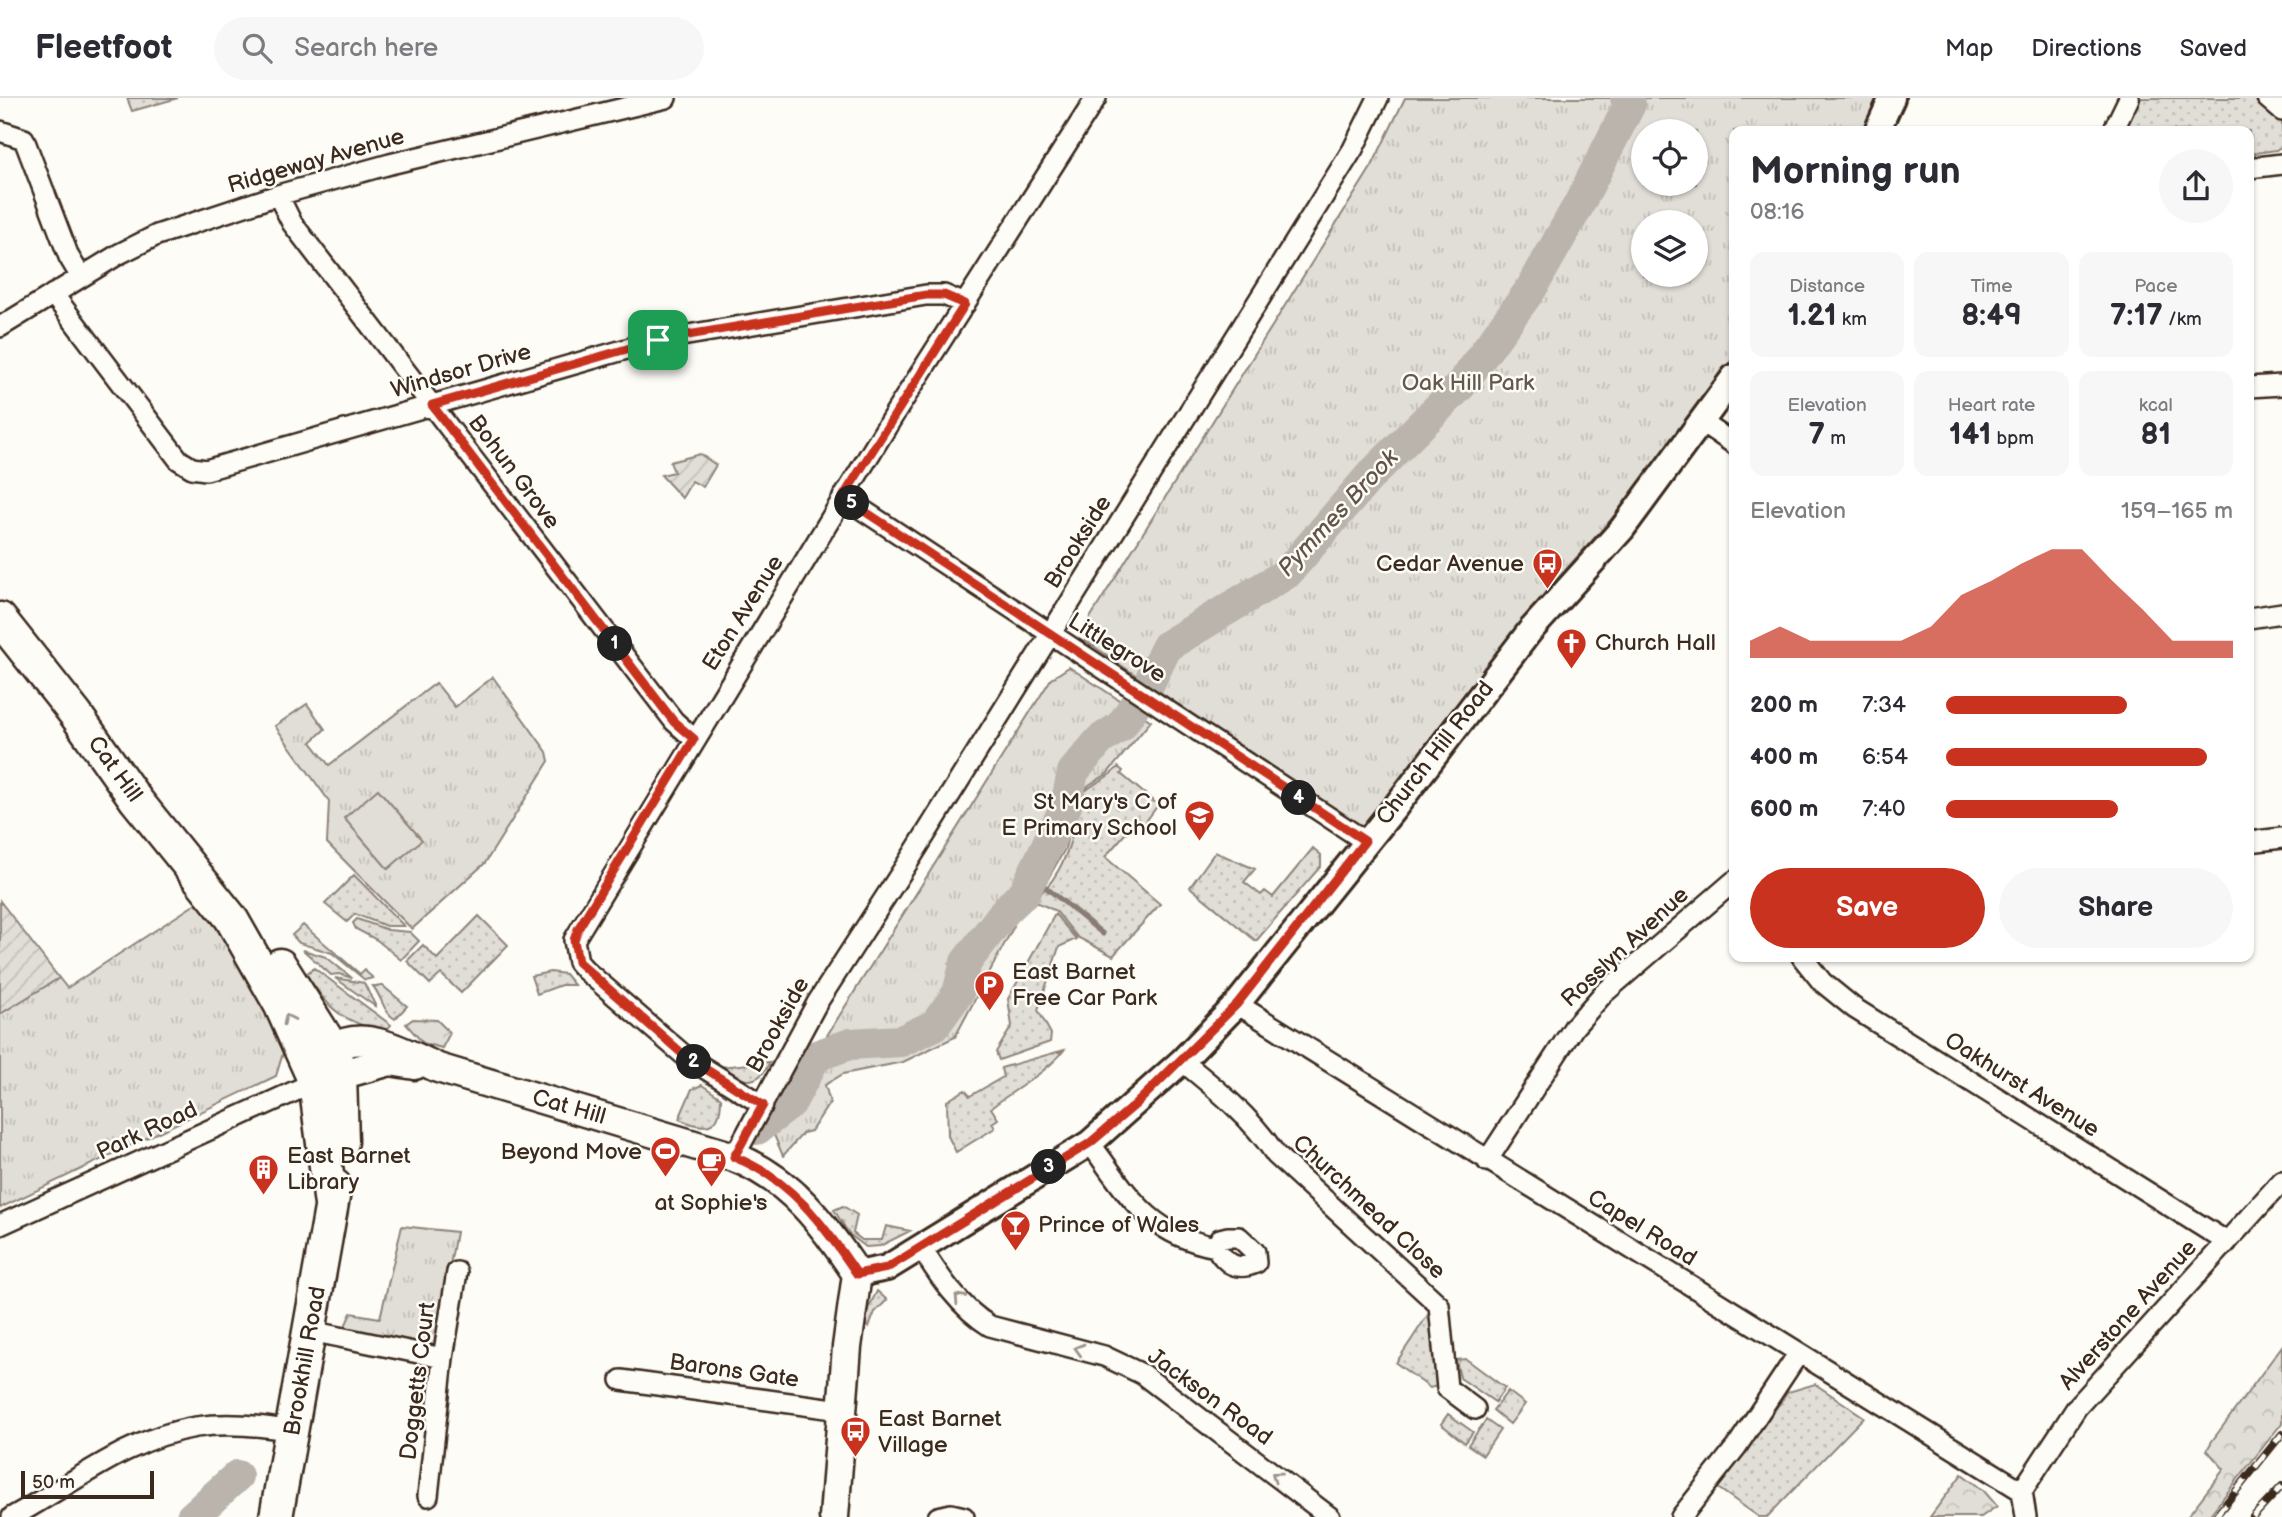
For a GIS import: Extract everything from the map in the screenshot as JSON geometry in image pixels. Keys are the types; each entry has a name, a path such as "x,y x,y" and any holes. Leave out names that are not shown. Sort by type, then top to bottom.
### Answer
{"main road":[{"name":"Cat Hill","path":"0,619 76,715 136,800 231,918 280,1004 329,1069 358,1041 370,1042 391,1047 438,1068 623,1123 740,1148 806,1205 857,1274"},
{"name":"Brookhill Road","path":"276,1517 331,1205 329,1069"},
{"path":"834,1517 841,1410 857,1274"}],"street":[{"name":"Ridgeway Avenue","path":"0,327 81,277 157,235 278,195 666,98"},
{"name":"Eton Avenue","path":"759,1112 677,1050 585,970 575,952 578,929 843,497 1096,98"},
{"name":"Brookside","path":"740,1148 817,1003 1353,149 1370,120 1378,98"},
{"path":"1879,126 1892,98"},
{"path":"2115,126 2129,98"},
{"path":"2267,98 2282,111"},
{"path":"0,131 24,139 69,257 81,277"},
{"path":"2254,167 2282,164"},
{"name":"Bohun Grove","path":"278,195 292,223 674,722 694,739"},
{"name":"Windsor Drive","path":"53,295 179,460 192,468 206,470 658,340 926,295 944,295 965,304"},
{"name":"Church Hill Road","path":"857,1274 887,1268 1090,1143 1182,1061 1237,1004 1365,841 1396,806 1530,631 1622,528 1703,423 1729,384"},
{"path":"2254,387 2282,385"},
{"path":"1703,423 1729,441"},
{"name":"Littlegrove","path":"843,497 1365,841"},
{"path":"2254,617 2282,613"},
{"path":"2254,841 2282,838"},
{"name":"Rosslyn Avenue","path":"1487,1161 1574,1027 1590,1009 1729,885"},
{"name":"Oakhurst Avenue","path":"1806,962 1822,982 1854,1008 2227,1242"},
{"name":"Capel Road","path":"1237,1004 2022,1491"},
{"name":"Churchmead Close","path":"1182,1061 1230,1100 1262,1134 1276,1155 1440,1306 1447,1388 1475,1409"},
{"name":"Park Road","path":"0,1225 329,1069"},
{"path":"1090,1143 1152,1222 1194,1243 1216,1247"},
{"name":"Alverstone Avenue","path":"2022,1491 2077,1407 2282,1181"},
{"name":"Jackson Road","path":"920,1246 939,1277 980,1320 990,1326 1104,1356 1142,1374 1330,1517"},
{"name":"Doggetts Court","path":"428,1496 443,1358 457,1272"},
{"path":"310,1331 443,1358"},
{"path":"1681,1517 1737,1446 1798,1353"},
{"name":"Barons Gate","path":"621,1380 841,1410"},
{"path":"12,1517 106,1461 173,1432 226,1424 293,1431"},
{"path":"2022,1491 2026,1517"},
{"path":"938,1517 951,1514 964,1517"}],"green space":[{"path":"127,98 178,98 132,111"},
{"name":"Oak Hill Park","path":"1405,98 1879,98 1865,126 1729,126 1729,364 1699,411 1610,521 1547,590 1363,832 1086,641 1085,626 1372,166"},
{"path":"2136,98 2257,98 2282,118 2282,146 2276,150 2254,153 2254,126 2122,126"},
{"path":"700,454 716,465 703,487 692,481 682,498 661,475 674,472 670,462"},
{"path":"1069,667 1151,721 1107,774 1089,785 1077,799 1065,849 1041,891 1026,902 1021,899 1007,922 1014,926 955,1037 903,1062 843,1074 825,1085 830,1102 811,1131 803,1133 783,1156 771,1128 777,1115 1051,679"},
{"path":"493,677 547,752 549,761 485,863 412,929 327,843 329,801 275,726 307,704 325,729 311,742 329,765 436,683 455,707"},
{"path":"1118,767 1123,771 1121,774 1158,805 1144,824 1138,819 1105,857 1160,904 1113,956 1077,937 1056,911 1032,900 1047,887 1064,860 1080,796"},
{"path":"378,789 422,840 388,869 344,818"},
{"path":"1313,848 1321,855 1321,866 1256,941 1190,887 1215,852 1255,869 1244,882 1261,895 1265,891 1273,897"},
{"path":"354,875 404,926 386,926 355,914 347,922 325,904"},
{"path":"0,901 59,978 0,1014"},
{"path":"197,903 235,951 286,1043 276,1076 0,1208 0,1014 59,978 67,988"},
{"path":"1055,914 1076,939 1059,947 1038,1010 1051,1034 1050,1042 999,1060 996,1052 1012,1026 1008,999"},
{"path":"479,916 508,945 461,993 441,974 430,984 407,961 423,945 437,959"},
{"path":"357,919 388,930 410,932 419,941 401,960 377,940 356,929 353,923"},
{"path":"303,925 360,974 364,970 373,978 365,980 332,953 299,943 292,935"},
{"path":"303,950 326,957 352,978 339,974 331,975"},
{"path":"314,968 391,1025 384,1033 346,1018 330,1006 306,974"},
{"path":"550,972 565,974 574,985 561,985 537,994 531,976"},
{"path":"335,978 364,983 376,1007"},
{"path":"373,986 383,986 407,1006 395,1019 388,1012"},
{"path":"413,1019 437,1020 450,1033 442,1048 423,1043 406,1024"},
{"path":"1064,1050 1038,1074 991,1108 998,1119 992,1123 995,1128 956,1152 948,1136 947,1101 965,1090 970,1096 1003,1077 1001,1068"},
{"path":"770,1062 759,1076 748,1080 720,1067"},
{"path":"702,1085 721,1098 718,1117 709,1125 703,1126 679,1119 692,1089"},
{"path":"843,1206 857,1215 853,1233 862,1240 882,1240 886,1226 910,1231 880,1246 866,1247 849,1234 834,1210"},
{"path":"402,1226 456,1232 434,1355 340,1337 351,1313 380,1318"},
{"path":"877,1291 887,1300 875,1312 869,1327 866,1326 868,1309"},
{"path":"1429,1313 1437,1386 1430,1388 1396,1363"},
{"path":"2282,1346 2282,1423 2208,1517 2187,1517 2224,1469 2207,1450 2212,1441"},
{"path":"1466,1359 1505,1388 1495,1402 1460,1378 1456,1360"},
{"path":"1815,1384 1864,1417 1767,1517 1759,1517 1718,1488 1788,1392"},
{"path":"1508,1391 1525,1404 1510,1424 1493,1410"},
{"path":"1448,1414 1473,1432 1465,1443 1441,1424"},
{"path":"1486,1420 1500,1430 1483,1455 1468,1445"},
{"path":"1962,1474 1984,1491 1997,1506 1981,1517 1930,1517"}],"waterway":[{"name":"Pymmes Brook","path":"757,1129 790,1104 816,1056 850,1044 901,1041 935,1025 958,993 966,962 1006,910 1024,893 1066,806 1073,772 1100,740 1121,726 1148,685 1167,646 1287,573 1370,476 1460,386 1531,289 1578,206 1630,104 1626,98"},
{"path":"1032,876 1103,934"},
{"name":"Pymmes Brook","path":"192,1517 237,1476"}],"railway":[{"path":"2215,1517 2282,1434"},
{"path":"2253,1517 2282,1486"}],"place":[{"name":"Cedar Avenue","path":"1547,591"},
{"name":"Church Hall","path":"1572,670"},
{"name":"St Mary's C of E Primary School","path":"1200,842"},
{"name":"East Barnet Free Car Park","path":"989,1012"},
{"name":"Beyond Move","path":"665,1179"},
{"name":"at Sophie's","path":"711,1189"},
{"name":"East Barnet Library","path":"264,1196"},
{"name":"Prince of Wales","path":"1015,1252"},
{"name":"East Barnet Village","path":"855,1459"}],"route":[{"path":"926,295 944,295 965,304 843,497 1365,841 1237,1004 1136,1104 1090,1143 887,1268 857,1274 806,1205 774,1176 734,1157 763,1105 685,1056 578,962 574,940 578,929 694,739 674,722 432,405 658,340 926,295"}]}
